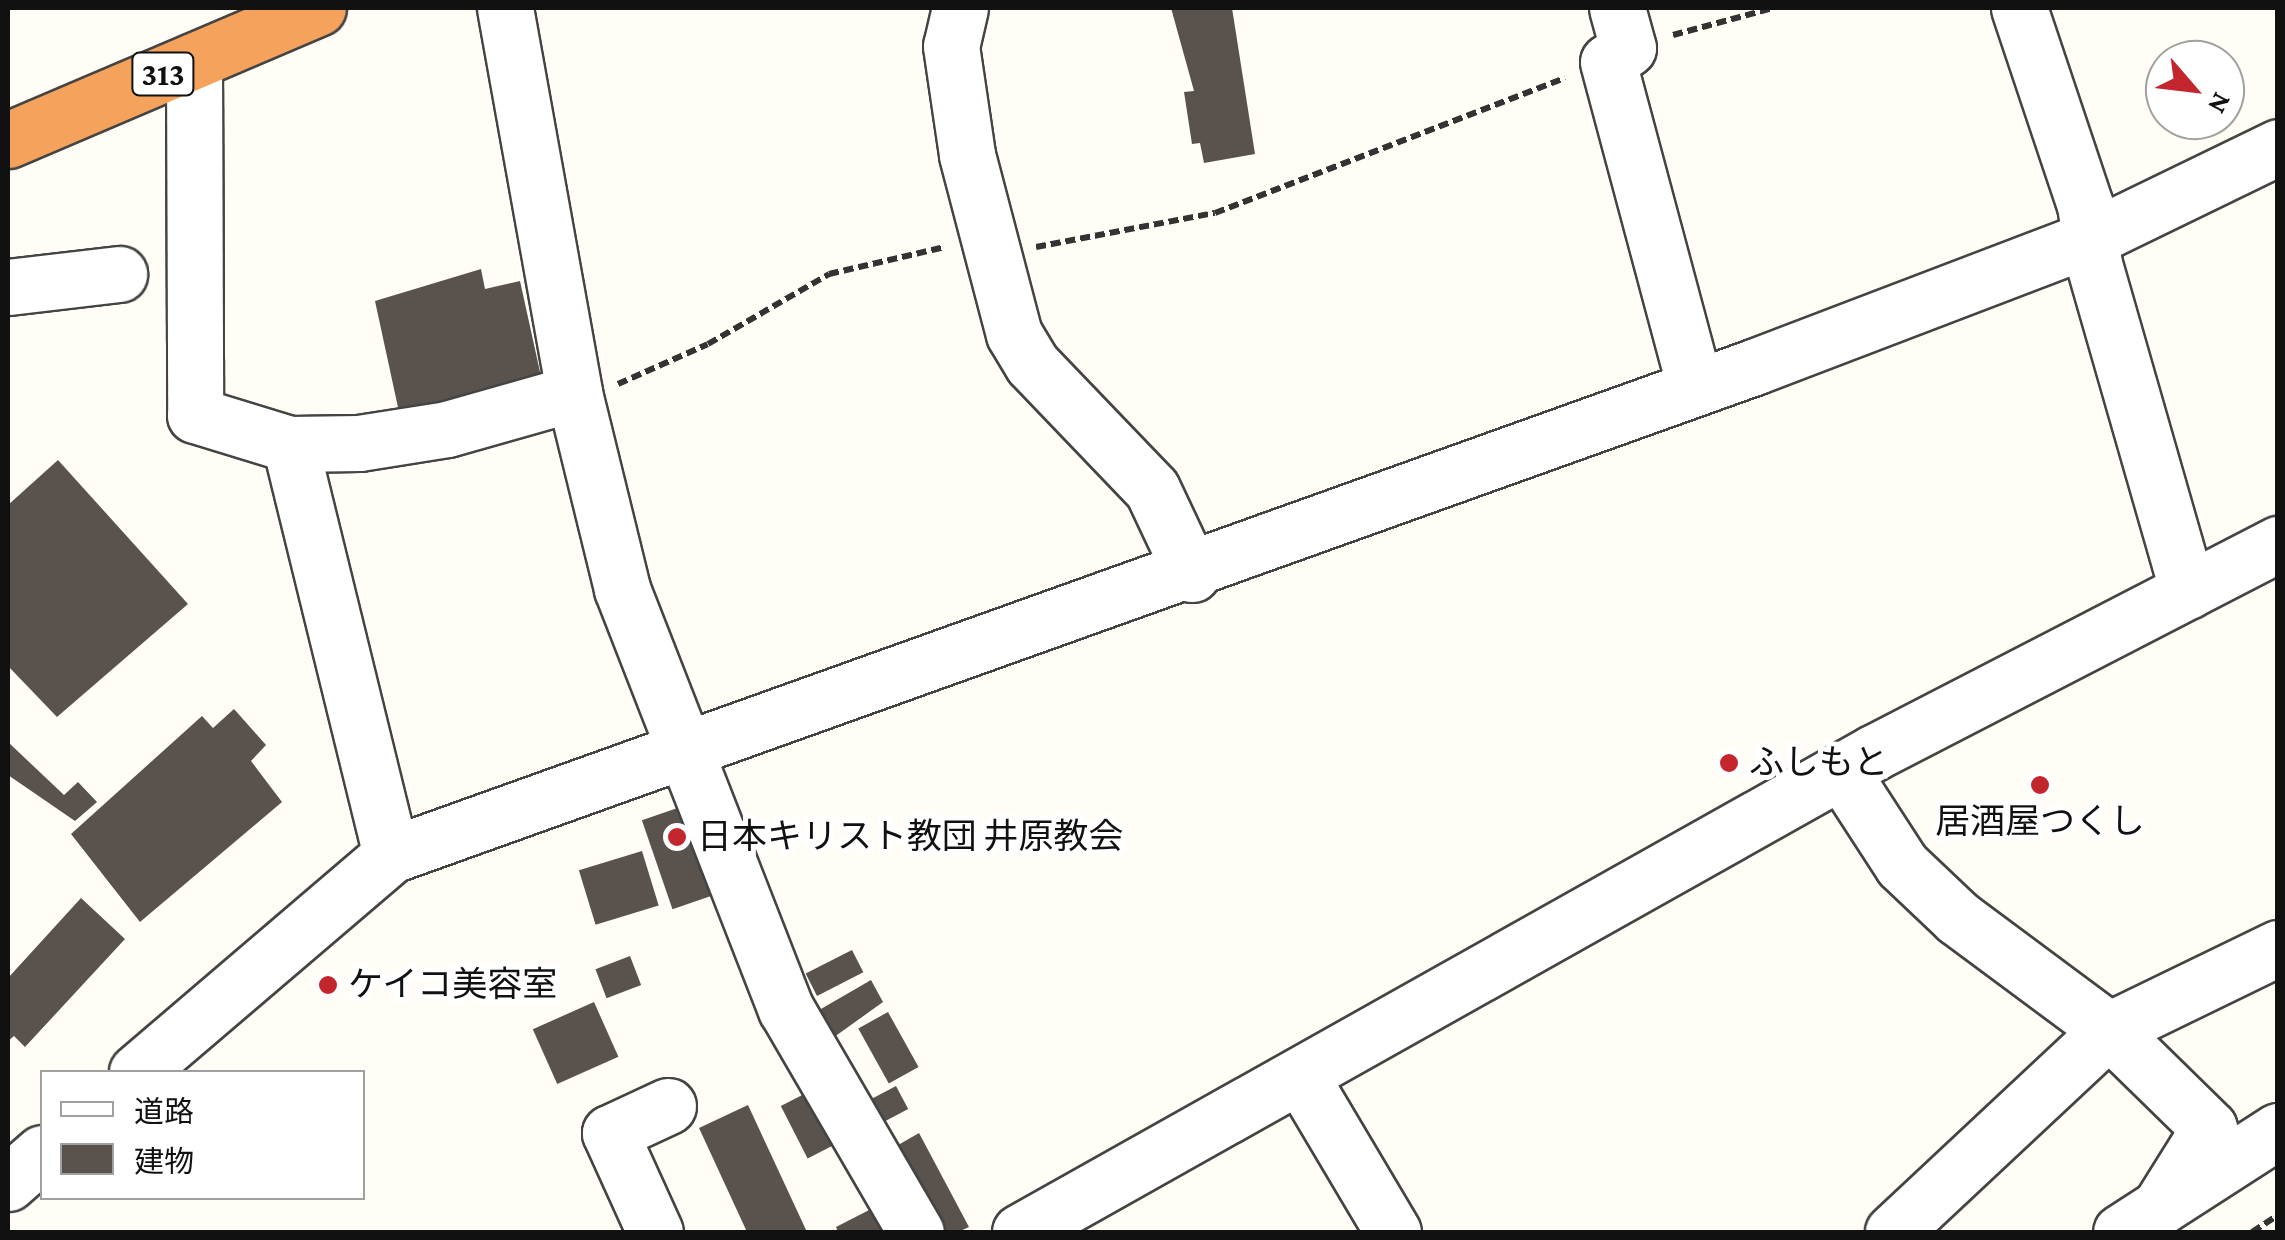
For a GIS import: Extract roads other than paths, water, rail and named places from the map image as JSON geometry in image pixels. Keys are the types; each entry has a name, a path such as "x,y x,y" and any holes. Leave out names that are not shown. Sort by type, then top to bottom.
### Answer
{"highway":[{"name":"313","path":"8,140 318,8"}],"street":[{"path":"505,8 575,398 622,589 786,1009 916,1232"},
{"path":"960,8 951,46 990,246 1023,349 1152,489 1192,574"},
{"path":"2020,8 2091,238 2188,590"},
{"path":"1618,39 1695,387"},
{"path":"194,60 195,415 290,444 447,429 575,398"},
{"path":"138,1070 392,855 1192,574 1695,387 2091,238 2278,147"},
{"path":"8,287 119,274"},
{"path":"290,444 392,855"},
{"path":"1020,1232 1841,771 2278,544"},
{"path":"1841,771 1902,865 1958,918 2109,1030 2209,1128 2140,1220"},
{"path":"1893,1232 2109,1030 2278,948"},
{"path":"1301,1077 1394,1232"},
{"path":"655,1232 610,1132 668,1106"},
{"path":"2140,1220 2278,1131"},
{"path":"8,1184 40,1156"}],"place":[{"name":"ふしもと","path":"1729,763"},
{"name":"居酒屋つくし","path":"2040,785"},
{"name":"日本キリスト教団 井原教会","path":"677,837"},
{"name":"ケイコ美容室","path":"328,985"}]}
